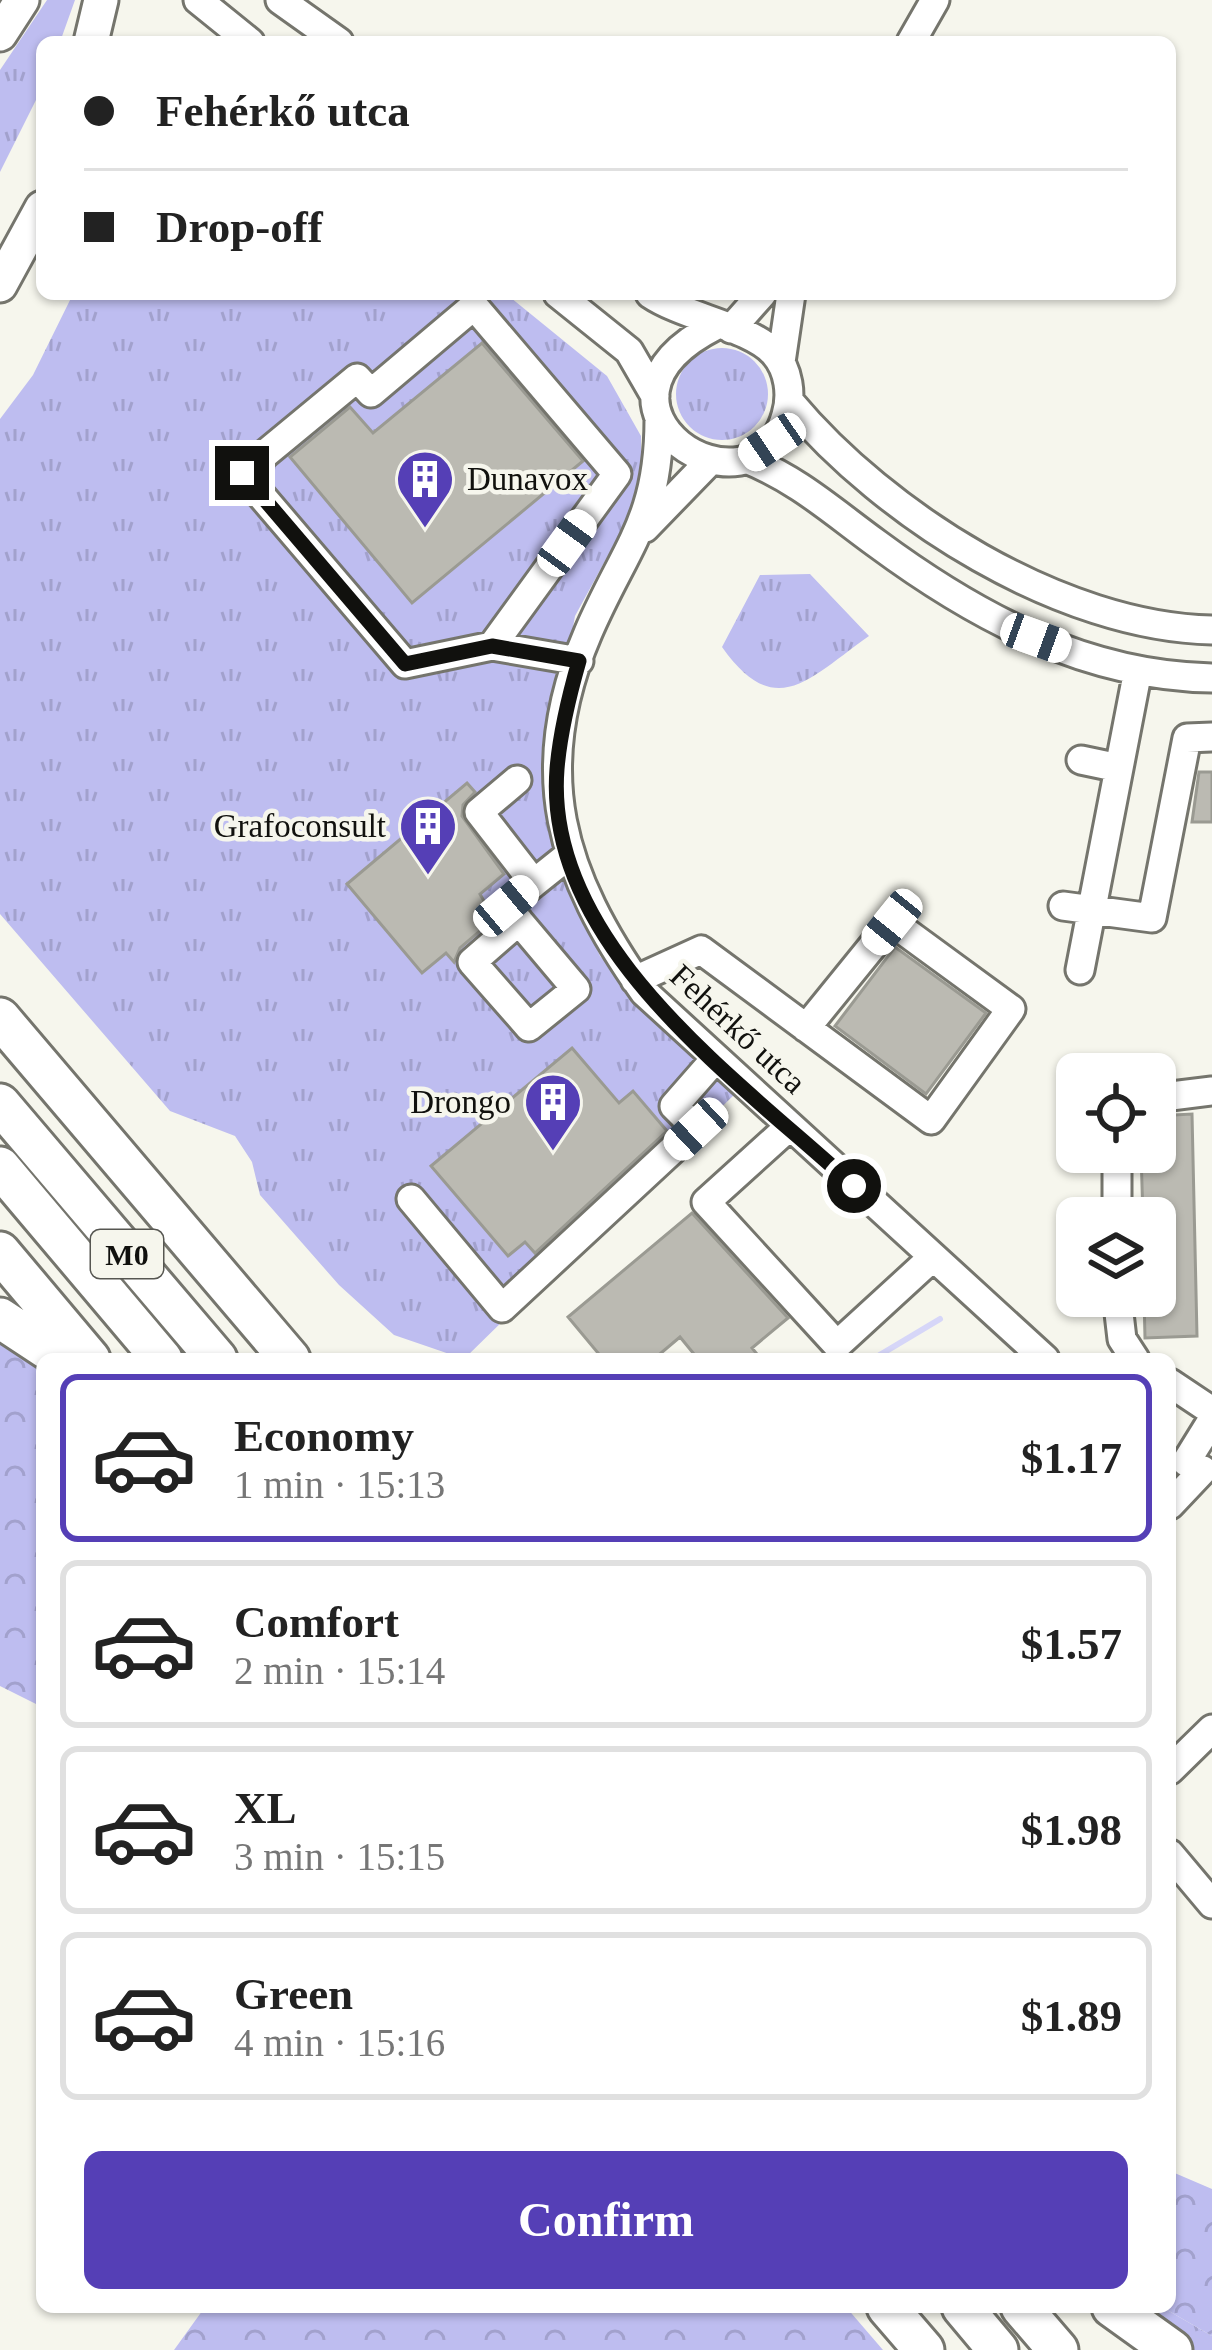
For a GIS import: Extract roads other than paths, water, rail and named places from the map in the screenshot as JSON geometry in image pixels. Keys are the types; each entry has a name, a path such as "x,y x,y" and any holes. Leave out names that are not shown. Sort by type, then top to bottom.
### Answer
{"highway":[{"path":"0,1018 285,1353"},
{"name":"M0","path":"0,1103 212,1353"},
{"name":"M0","path":"0,1167 157,1353"},
{"path":"0,1252 85,1353"},
{"path":"0,1318 53,1353"},
{"path":"892,2313 924,2350"},
{"path":"967,2313 998,2350"},
{"path":"1026,2313 1058,2350"},
{"path":"1093,2313 1125,2350"},
{"path":"1120,2313 1172,2350"}],"main road":[{"path":"0,34 22,0"},
{"path":"92,36 101,0"},
{"path":"0,285 36,219"}],"street":[{"path":"198,0 243,36"},
{"path":"280,0 331,36"},
{"path":"914,36 935,0"},
{"path":"565,300 629,351 684,452 709,462 746,459 791,477 878,545 998,624 1112,667 1212,678"},
{"path":"663,300 758,339 781,362"},
{"path":"642,532 659,464 657,407 667,358 681,344 723,328 755,300"},
{"path":"790,300 781,362 790,402 820,439 889,493 1020,581 1124,620 1212,630"},
{"path":"492,646 617,474 474,306 370,393 357,377 242,473 405,664 492,646 579,661"},
{"path":"746,459 772,442 790,402"},
{"path":"642,532 709,462"},
{"name":"Fehérkő utca","path":"642,532 587,634 556,772 569,855 597,925 635,980 1038,1353"},
{"path":"1080,970 1138,670"},
{"path":"1063,906 1152,918 1187,738 1212,737"},
{"path":"1081,760 1119,768"},
{"path":"517,780 479,812 534,883"},
{"path":"519,921 506,906 569,855"},
{"path":"635,980 700,950 931,1120 1011,1009 892,922 806,1028"},
{"path":"411,1199 502,1308 696,1129 674,1106 716,1058"},
{"path":"1176,1095 1212,1091"},
{"path":"790,1126 706,1202 837,1345 933,1257"},
{"path":"1120,1317 1123,1339 1131,1353"},
{"path":"1176,1387 1212,1411"},
{"path":"1176,1495 1212,1420"},
{"path":"1176,1764 1212,1729"},
{"path":"1176,1861 1212,1904"}],"waterway":[{"path":"883,1353 940,1319"}],"place":[{"name":"Dunavox","path":"425,530"},
{"name":"Grafoconsult","path":"428,877"},
{"name":"Drongo","path":"553,1153"}]}
